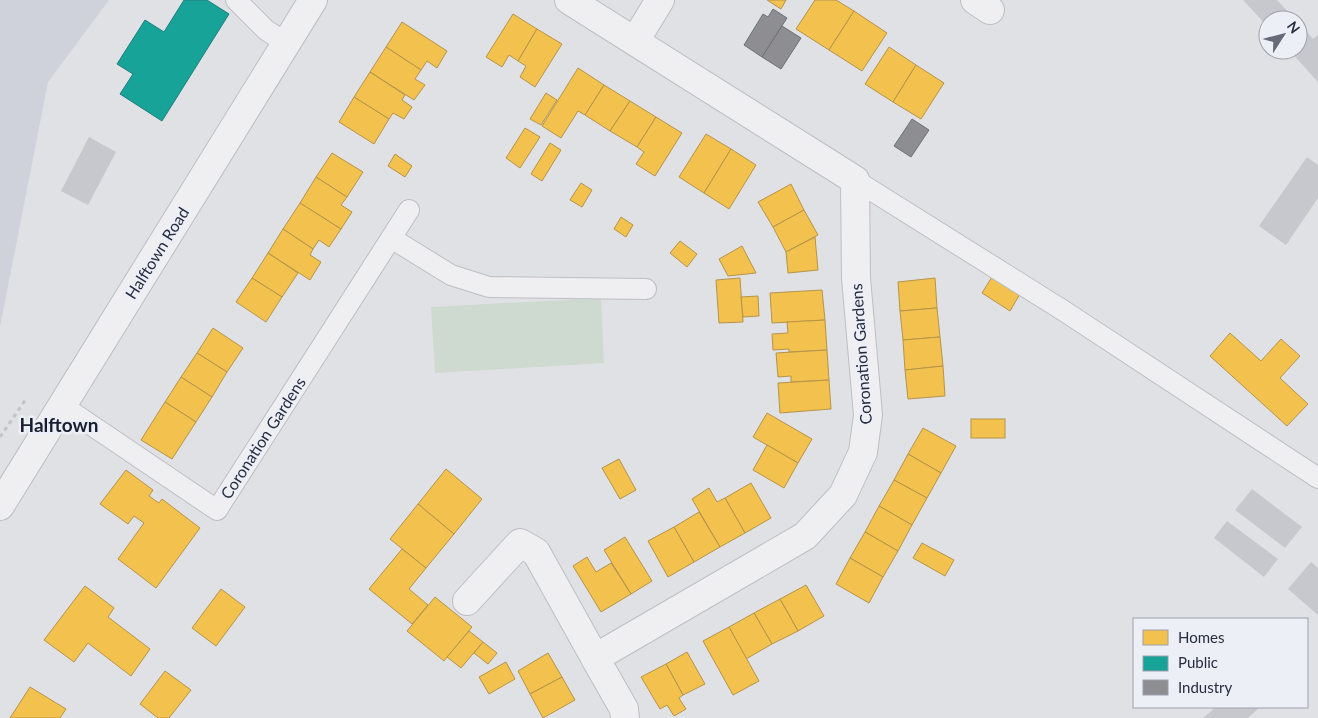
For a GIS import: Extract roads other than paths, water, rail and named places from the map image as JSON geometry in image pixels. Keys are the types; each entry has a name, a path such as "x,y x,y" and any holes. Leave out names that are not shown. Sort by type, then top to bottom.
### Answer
{"street":[{"name":"Halftown Road","path":"0,506 313,0"},
{"path":"568,0 855,180"},
{"path":"635,41 660,0"},
{"name":"Coronation Gardens","path":"595,658 805,536 843,495 863,452 868,415 856,278 855,180"},
{"path":"467,602 520,543 536,552 624,708 625,718"}],"lane":[{"path":"236,0 266,30 286,43"},
{"path":"855,180 1064,311 1318,478"},
{"name":"Coronation Gardens","path":"63,406 217,510 409,210"},
{"path":"391,238 452,275 489,287 646,289"}],"district":[{"name":"Halftown","path":"59,425"}]}
